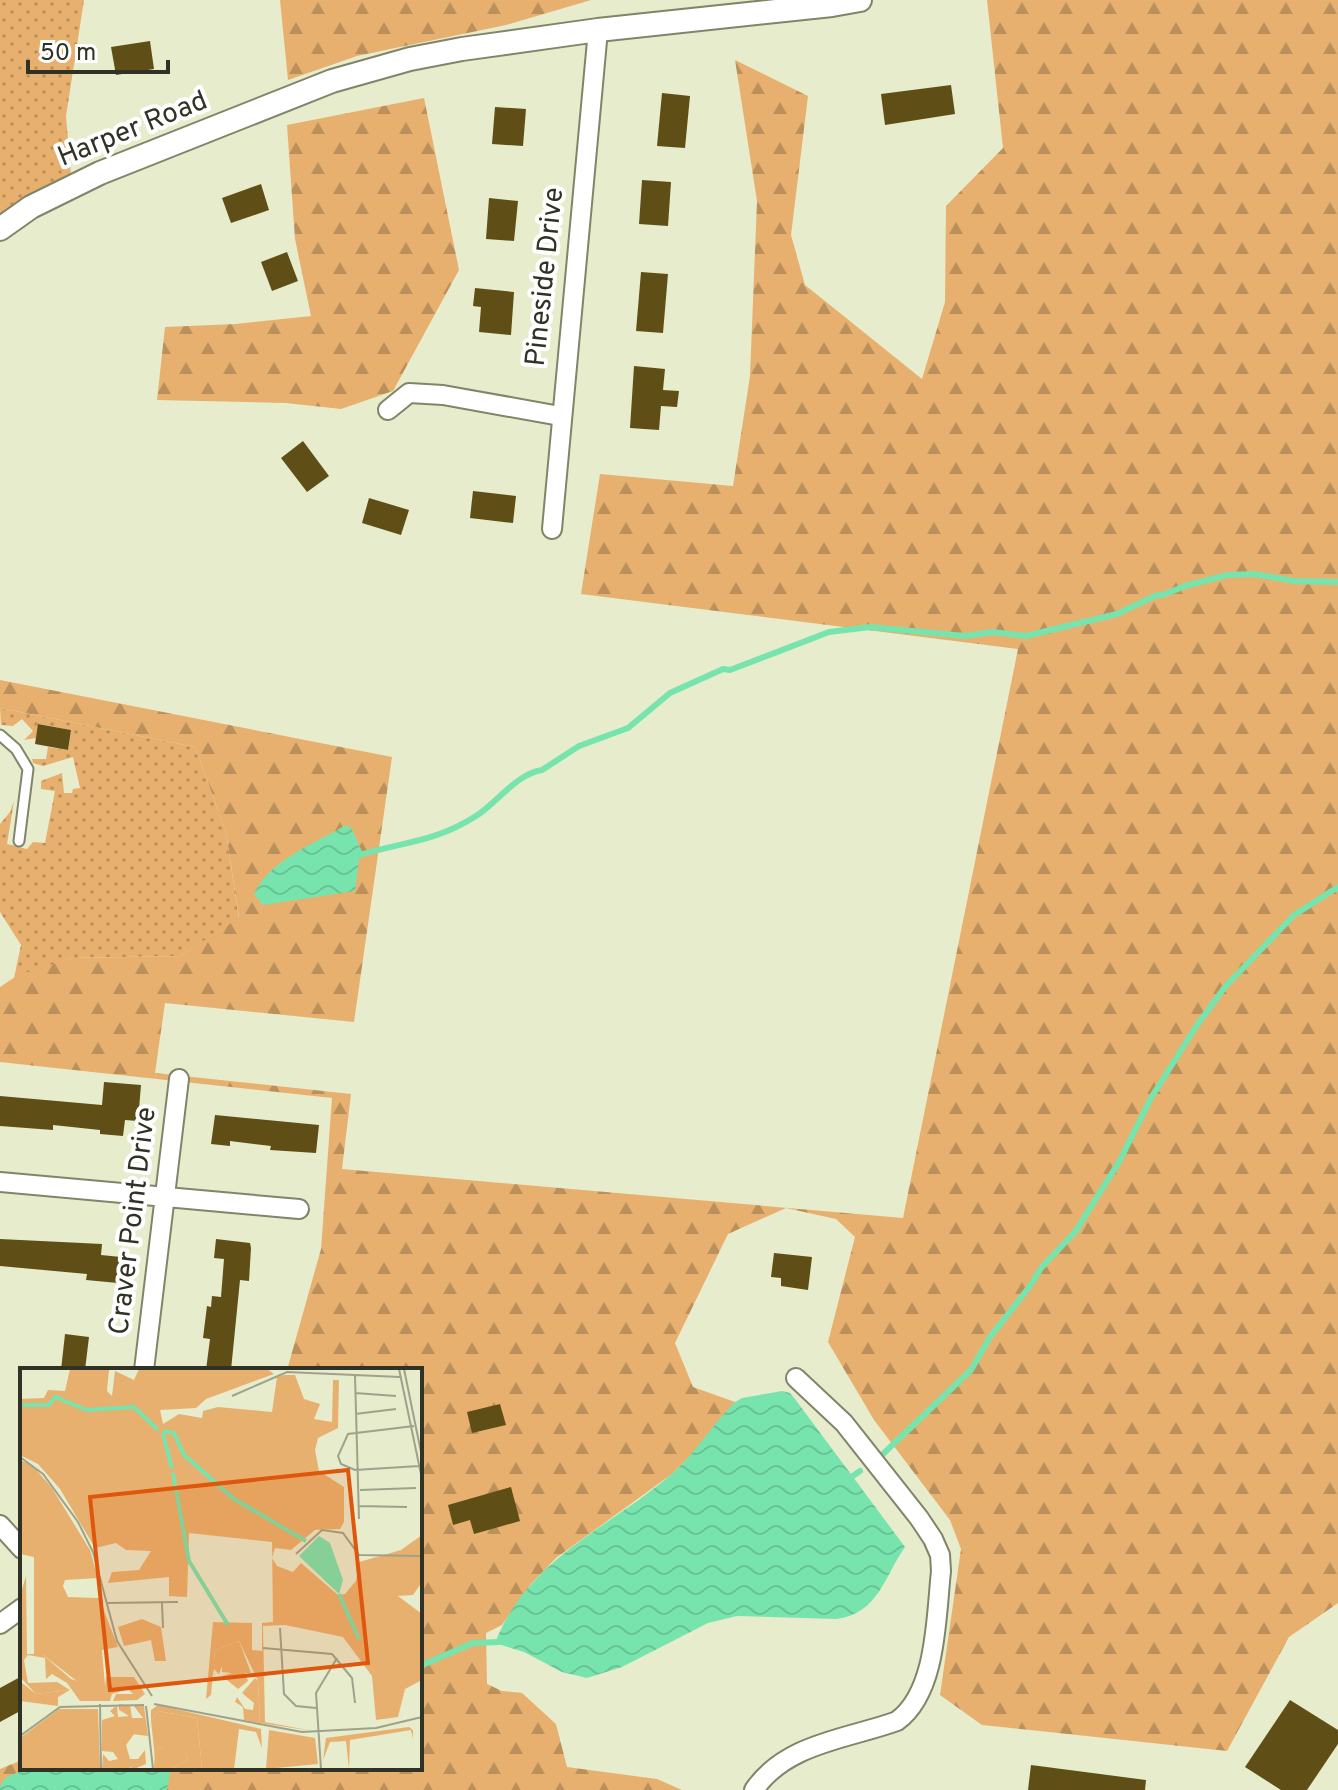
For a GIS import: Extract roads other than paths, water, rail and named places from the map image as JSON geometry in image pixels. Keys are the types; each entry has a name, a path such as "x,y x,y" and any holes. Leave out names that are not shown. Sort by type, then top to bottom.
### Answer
{"street":[{"name":"Harper Road","path":"0,229 31,207 100,173 332,81 410,59 598,30 860,0"},
{"name":"Pineside Drive","path":"552,529 560,416 598,30"},
{"path":"388,410 409,393 443,395 560,416"},
{"name":"Craver Point Drive","path":"144,1368 179,1079"},
{"path":"0,1182 299,1209"},
{"path":"754,1790 776,1765 799,1753 897,1721 910,1711 919,1697 927,1672 941,1571 940,1555 919,1518 844,1423 796,1378"},
{"path":"0,1525 20,1547"},
{"path":"0,1624 20,1609"}],"lane":[{"path":"0,735 16,749 28,769 19,841"}],"water":[{"path":"346,825 352,829 363,854 359,860 355,891 263,905 254,894 270,871"},
{"path":"782,1391 790,1393 795,1399 905,1547 878,1592 862,1610 836,1619 737,1616 708,1623 622,1667 587,1678 562,1672 524,1652 495,1643 510,1613 528,1588 573,1546 675,1471 735,1402"},
{"path":"171,1770 167,1790 0,1790 3,1780 18,1772"}],"waterway":[{"path":"356,856 431,837 461,825 524,777 542,770 579,746 628,728 670,693 723,669 730,670 829,632 870,627 965,636 993,632 1026,636 1117,614 1157,595 1227,575 1254,574 1294,581 1338,582"},
{"path":"883,1454 971,1370 990,1337 1041,1268 1075,1232 1119,1162 1151,1098 1225,987 1294,915 1338,887"},
{"path":"847,1480 860,1471"},
{"path":"422,1665 473,1643 499,1642"}]}
